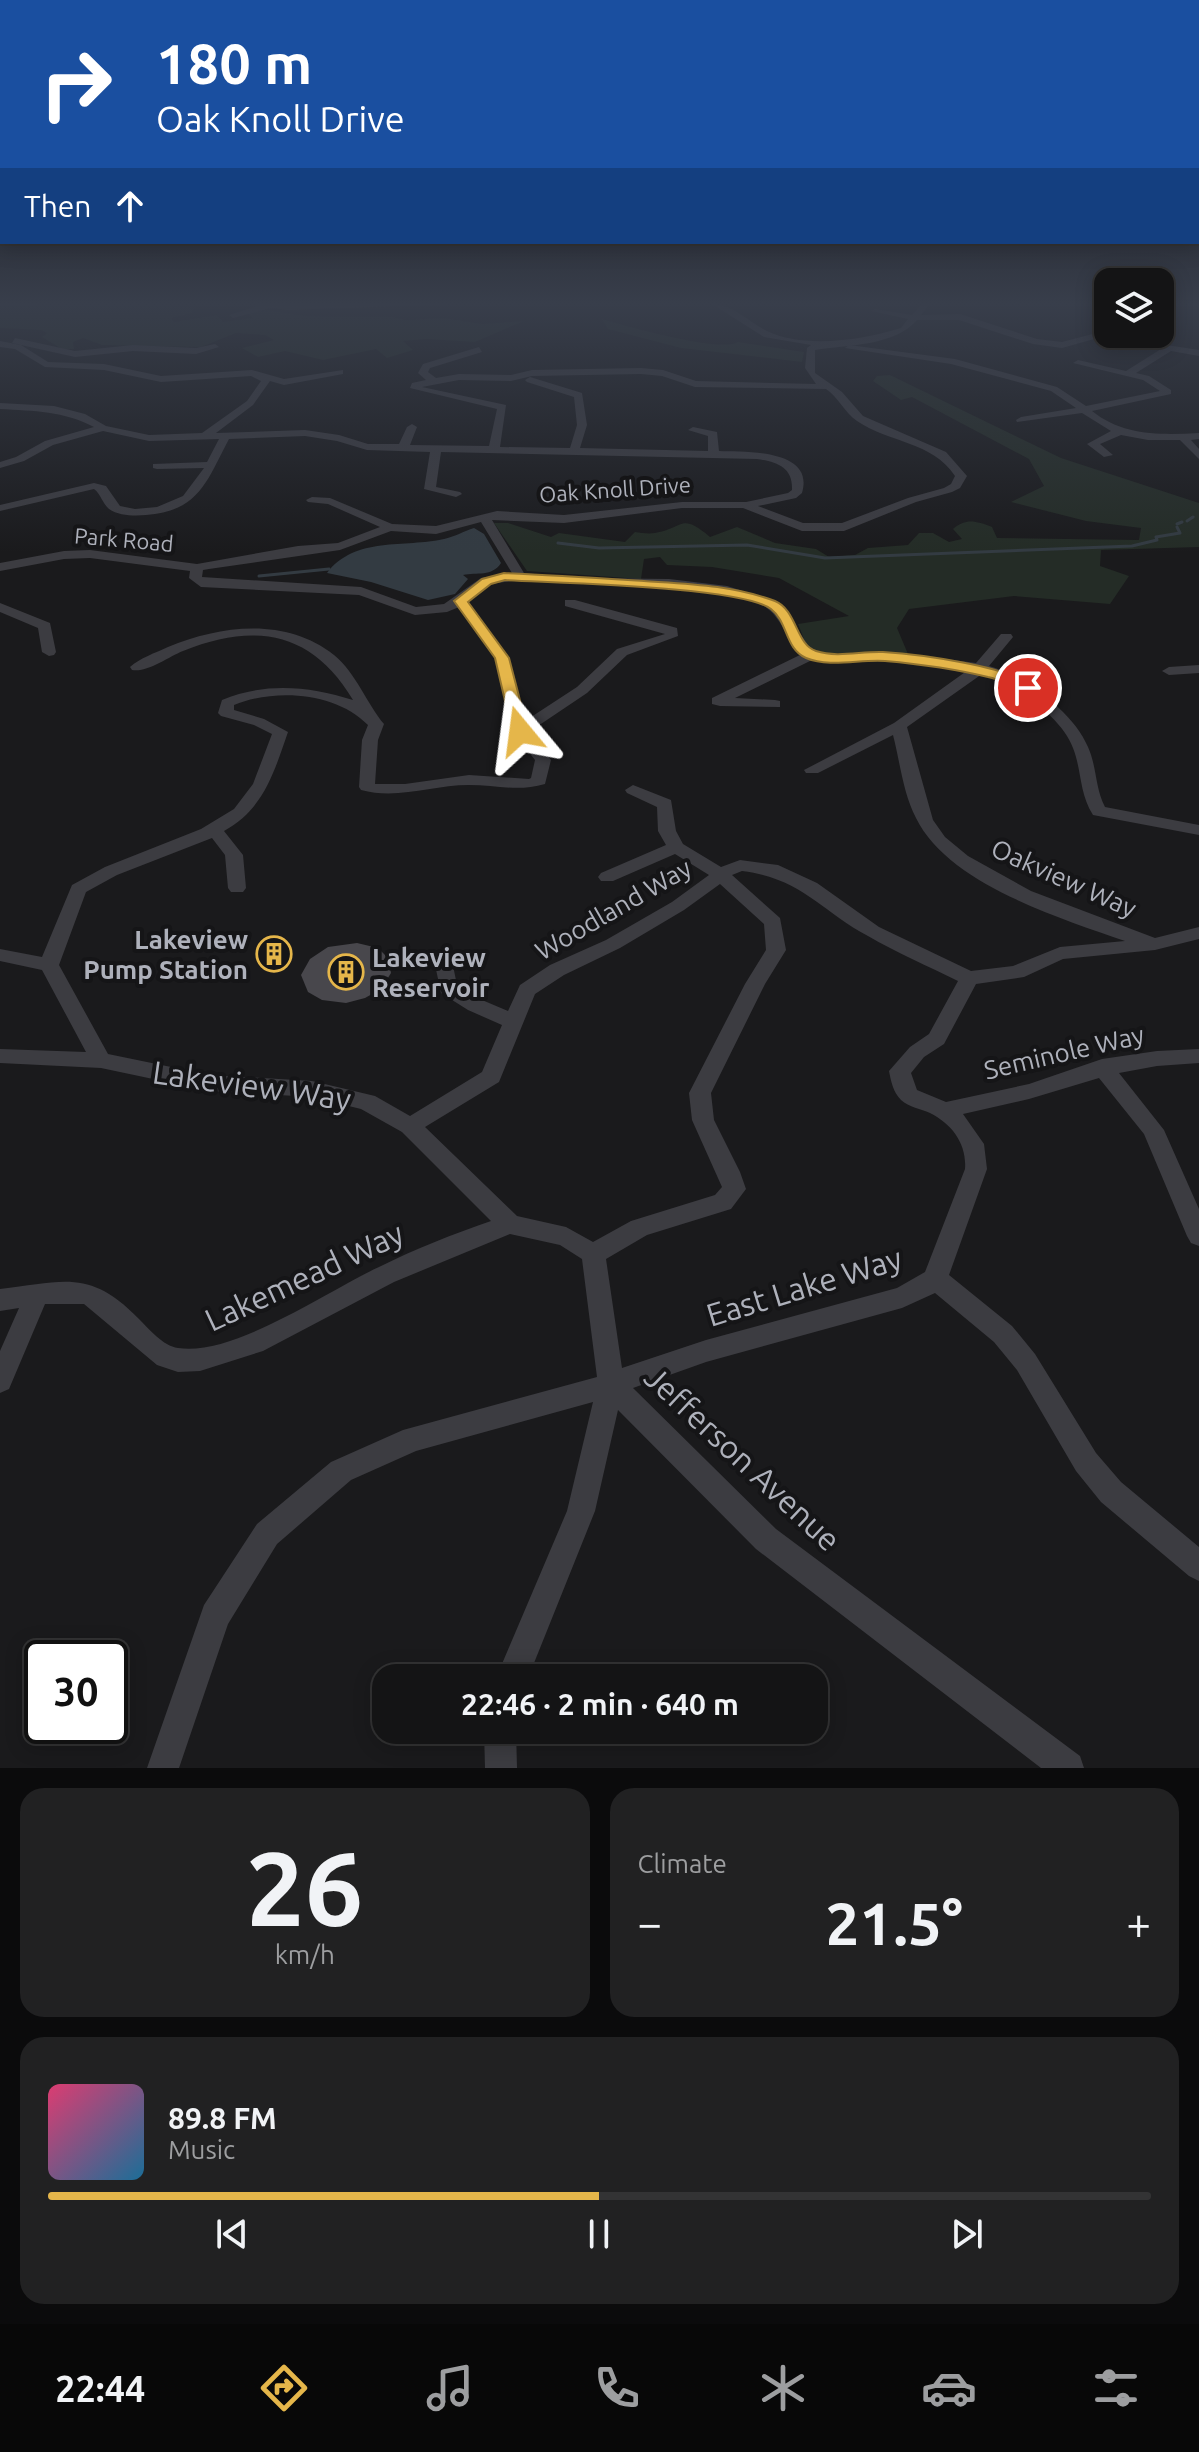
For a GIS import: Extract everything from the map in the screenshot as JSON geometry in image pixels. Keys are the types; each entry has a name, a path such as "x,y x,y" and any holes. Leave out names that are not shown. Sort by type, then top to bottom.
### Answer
{"street":[{"path":"205,436 250,403 261,387"},
{"path":"415,387 502,407 494,450"},
{"path":"551,387 579,395 582,425 574,452"},
{"path":"803,387 824,387"},
{"name":"Oak Knoll Drive","path":"390,527 436,530 484,517 564,519 682,505 744,505 802,527 844,527 912,500 948,490 961,480 957,468 949,459 857,417 842,397 824,387"},
{"path":"1045,387 1070,396 1102,423 1120,431 1199,436"},
{"path":"1021,420 1168,393 1161,387"},
{"path":"0,406 54,409 81,416 103,428 149,438 315,434 367,447 765,456 791,466 797,475 798,491 792,496 744,505"},
{"path":"315,434 327,424"},
{"path":"403,448 412,427"},
{"path":"0,465 70,435 103,428"},
{"path":"693,430 713,434 714,455"},
{"path":"1108,455 1092,444 1120,431"},
{"path":"0,508 94,486 102,488 118,509 157,510 193,494 225,437"},
{"path":"1183,437 1199,456"},
{"path":"436,449 430,489 456,494"},
{"path":"157,466 209,465"},
{"path":"312,500 330,501 390,527"},
{"path":"484,517 520,576"},
{"path":"390,527 340,546 298,550 197,568 195,578 201,583 361,591 415,611 447,608 486,581 520,576 710,588 743,594 776,606 792,627 798,645 810,655"},
{"name":"Park Road","path":"0,567 64,555 90,554 197,568"},
{"path":"137,667 168,650 213,636 275,634 320,650 329,658 376,724 370,740 367,787 383,791 469,780 524,786 539,781 543,760 520,731 502,658 461,601"},
{"path":"520,731 582,690 622,652 671,636 672,631 657,626 570,603"},
{"path":"0,607 45,626 49,652"},
{"path":"812,770 899,726 978,670 1006,637"},
{"path":"775,704 717,701 810,655 839,658 882,656 978,670 1010,678 1028,688 1081,745 1089,797 1099,811 1199,830"},
{"path":"1169,671 1199,669"},
{"path":"101,1060 49,965 78,889 114,869 214,829 236,817 253,799 280,732 259,722 226,713 227,703 242,694 269,691 337,699 369,714"},
{"name":"Oakview Way","path":"899,726 925,821 951,852 988,877 1014,889 1155,944"},
{"path":"593,1254 639,1228 723,1202 734,1189 729,1172 703,1120 700,1093 755,984 776,950 773,922 720,874 676,847 667,831 665,804 633,790"},
{"path":"214,829 234,855 237,888"},
{"path":"607,877 676,847"},
{"path":"720,874 740,865 772,869 811,887 872,931 969,978 1017,972 1060,953 1155,944 1199,933"},
{"name":"Woodland Way","path":"410,1126 491,1077 527,990 557,970 613,944 678,906 706,888 720,874"},
{"path":"0,955 49,965"},
{"path":"444,960 448,988 475,1005 515,1022"},
{"name":"East Lake Way","path":"611,1384 706,1351 902,1297 935,1278 979,1154 965,1130 944,1111 914,1100 906,1092 900,1071 917,1052 937,1039 969,978"},
{"name":"Lakeview Way","path":"0,1056 101,1060 210,1083 340,1093 367,1102 410,1126 510,1224"},
{"name":"Seminole Way","path":"944,1111 1038,1089 1102,1067 1199,1056"},
{"path":"1102,1067 1153,1130 1199,1236"},
{"path":"510,1224 566,1237 593,1254 611,1384 581,1511 518,1664"},
{"name":"Lakemead Way","path":"0,1300 61,1293 89,1294 114,1310 151,1348 165,1357 180,1360 210,1358 242,1347 456,1244 510,1224"},
{"path":"935,1278 1003,1334 1026,1362 1086,1462 1111,1492 1199,1566"},
{"path":"0,1381 36,1297"},
{"name":"Jefferson Avenue","path":"163,1768 215,1616 267,1534 341,1471 413,1439 557,1402 611,1384 766,1539 1068,1768"},
{"path":"500,1744 501,1768"}],"shaded area":[{"path":"881,387 914,387 1061,458 1199,503 1199,547 1101,550 1100,566 1129,576 1110,604 1014,596 909,609 897,628 908,654 822,653 808,649 798,624 849,616 779,578 712,567 667,565 660,557 644,559 641,579 527,571 494,523 508,523 551,537 559,533 625,542 635,532 655,533 687,523 710,537 737,527 775,543 816,549 829,557 855,555 868,548 908,545 919,533 933,533 949,542 962,539 953,529 971,522 992,527 997,538 1139,540 1141,528 1086,521 1011,502 1044,486 1029,459 912,397 901,400"},
{"path":"474,528 484,534 501,563 489,572 463,575 468,579 455,594 428,600 371,582 327,573 338,561 366,548 429,542"}],"building":[{"name":"Lakeview Reservoir","path":"357,943 378,948 388,958 391,973 381,989 365,998 346,1003 322,1000 308,992 301,975 310,959 328,947"}],"waterway":[{"path":"1187,521 1193,517"},
{"path":"1177,524 1182,522"},
{"path":"558,543 599,548 747,545 825,558 1132,546 1157,540 1156,537 1180,533 1177,527"},
{"path":"259,576 329,569"}],"place":[{"name":"Lakeview Pump Station","path":"274,954"},
{"name":"Lakeview Reservoir","path":"346,972"}],"route":[{"path":"520,731 502,658 461,601 486,581 504,576 730,591 776,606 792,627 798,645 810,655 824,658 882,656 925,661 1010,678 1028,688"}]}
